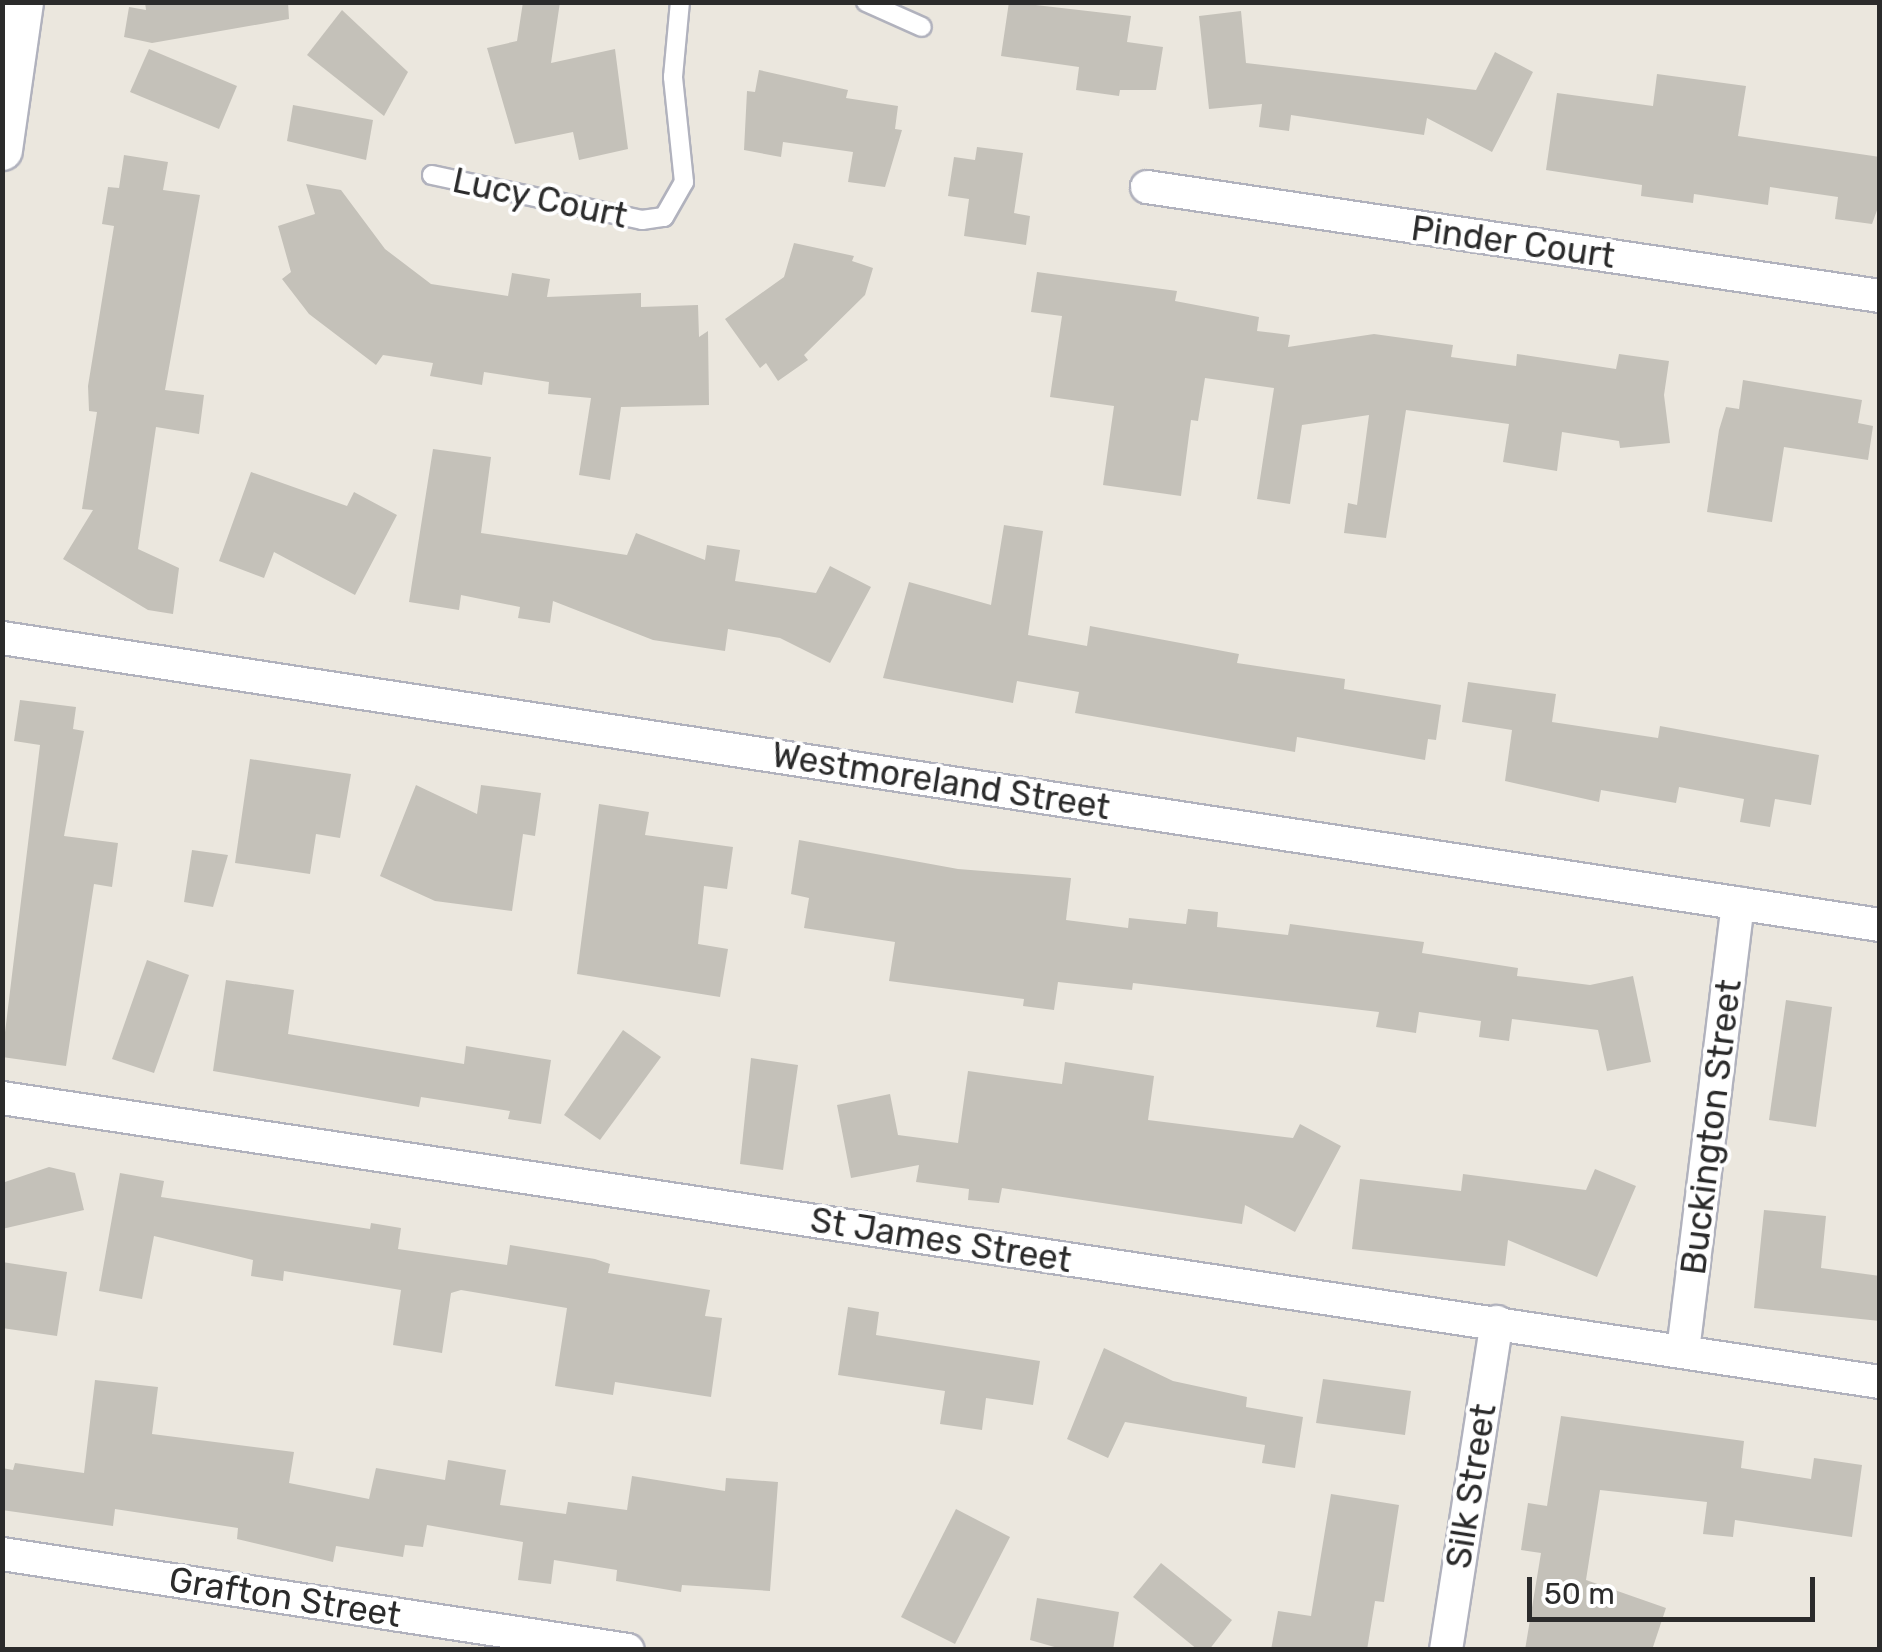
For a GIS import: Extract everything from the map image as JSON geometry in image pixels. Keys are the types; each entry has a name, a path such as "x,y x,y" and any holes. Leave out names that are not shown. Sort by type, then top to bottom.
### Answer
{"street":[{"path":"2,150 23,2"},
{"name":"Pinder Court","path":"1147,187 1880,296"},
{"name":"Westmoreland Street","path":"2,638 1880,925"},
{"name":"Buckington Street","path":"1683,1351 1738,904"},
{"name":"St James Street","path":"2,1098 1880,1382"},
{"name":"Silk Street","path":"1446,1650 1497,1322"},
{"name":"Grafton Street","path":"2,1554 628,1650"}],"lane":[{"name":"Lucy Court","path":"432,174 650,221 664,217 684,182 673,77 680,2"},
{"path":"866,2 922,27"}],"building":[{"path":"145,2 288,2 289,19 152,43 124,37 129,7 146,10"},
{"path":"523,2 560,2 551,63 615,49 628,149 579,160 573,132 515,144 487,48 517,41"},
{"path":"1009,2 1131,16 1127,42 1163,47 1156,90 1120,90 1119,96 1076,90 1079,67 1001,56"},
{"path":"342,10 408,72 384,116 307,55"},
{"path":"1241,11 1246,63 1476,90 1495,52 1533,72 1492,152 1427,118 1424,135 1291,115 1289,131 1259,127 1262,104 1209,109 1199,16"},
{"path":"149,49 237,86 219,129 130,92"},
{"path":"759,70 848,90 846,98 898,106 895,129 902,130 885,187 848,182 853,152 783,142 781,157 744,150 747,91 755,92"},
{"path":"1657,74 1746,86 1738,136 1880,157 1880,202 1872,224 1835,219 1838,197 1770,187 1768,205 1694,194 1693,203 1641,196 1642,185 1546,170 1557,93 1653,106"},
{"path":"293,105 373,120 366,160 287,141"},
{"path":"977,147 1023,153 1014,213 1030,216 1026,245 964,236 969,199 948,196 954,157 975,160"},
{"path":"124,155 168,162 163,190 200,195 165,390 204,395 199,434 156,427 138,549 179,568 173,614 148,610 63,559 93,510 82,509 97,412 89,411 88,386 114,226 102,224 108,187 119,188"},
{"path":"306,184 341,190 385,249 431,284 508,296 512,273 550,279 547,297 641,293 641,307 698,305 699,337 708,331 709,405 621,407 610,480 579,475 591,398 548,394 549,382 484,372 482,385 430,376 433,363 383,355 376,365 309,314 282,279 291,272 278,226 315,214"},
{"path":"794,243 854,256 852,261 873,268 865,295 804,355 808,360 778,381 766,363 760,368 725,319 784,277"},
{"path":"1037,272 1177,291 1175,301 1259,317 1257,331 1290,335 1288,347 1374,334 1453,345 1451,357 1516,366 1517,354 1616,369 1619,354 1669,361 1664,395 1670,443 1620,448 1619,441 1562,432 1557,471 1503,462 1509,424 1406,410 1386,538 1344,533 1348,503 1357,505 1369,415 1302,425 1290,504 1257,499 1274,388 1205,378 1198,421 1191,420 1181,496 1103,485 1114,406 1050,397 1062,316 1031,312"},
{"path":"1743,380 1862,400 1858,423 1873,426 1868,460 1784,447 1772,522 1707,512 1719,430 1726,407 1739,409"},
{"path":"433,449 491,457 481,533 627,555 636,533 705,560 707,545 740,550 735,581 816,593 830,566 871,587 830,663 780,638 728,629 725,651 653,640 553,601 550,623 518,618 520,607 461,595 459,610 409,602"},
{"path":"251,472 347,506 354,492 397,515 355,595 274,552 264,578 219,561"},
{"path":"1004,525 1043,531 1028,635 1087,646 1090,626 1239,654 1237,663 1345,679 1344,689 1441,705 1436,740 1428,739 1425,760 1297,737 1295,752 1075,713 1079,692 1017,681 1013,703 883,678 909,582 991,605"},
{"path":"1468,682 1556,694 1552,722 1658,738 1660,726 1819,755 1811,805 1775,799 1770,827 1740,822 1744,799 1679,787 1676,803 1601,790 1599,802 1505,781 1512,730 1462,722"},
{"path":"20,700 76,707 73,729 84,731 64,836 118,843 112,887 94,884 66,1066 2,1057 40,745 14,741"},
{"path":"250,759 351,774 340,838 316,834 310,874 235,863"},
{"path":"416,785 477,814 481,785 541,793 535,836 523,834 512,911 435,901 380,876"},
{"path":"599,804 649,812 645,835 733,847 727,889 704,886 698,944 728,949 720,997 577,974"},
{"path":"799,840 958,869 1071,878 1066,920 1128,928 1129,918 1186,924 1188,909 1218,912 1217,927 1288,935 1290,924 1424,942 1422,953 1518,968 1517,976 1590,985 1633,976 1651,1062 1607,1071 1598,1030 1512,1019 1509,1041 1479,1037 1481,1021 1419,1012 1416,1033 1376,1027 1379,1012 1133,983 1132,990 1058,982 1054,1010 1023,1006 1024,999 889,981 895,942 804,928 809,898 791,894"},
{"path":"192,850 228,855 213,907 184,902"},
{"path":"147,960 189,975 154,1073 112,1059"},
{"path":"226,980 294,990 288,1034 464,1064 466,1046 551,1060 541,1124 508,1119 510,1111 421,1097 419,1107 213,1071"},
{"path":"1786,1000 1832,1007 1816,1127 1769,1120"},
{"path":"623,1030 661,1057 600,1140 564,1115"},
{"path":"751,1058 798,1065 783,1170 740,1164"},
{"path":"1065,1062 1154,1076 1148,1120 1293,1138 1300,1124 1341,1146 1295,1232 1245,1205 1242,1224 1002,1188 999,1203 968,1200 969,1189 916,1182 919,1165 851,1178 837,1105 890,1094 898,1135 958,1143 968,1071 1062,1084"},
{"path":"49,1167 75,1173 84,1210 2,1229 2,1183"},
{"path":"1595,1169 1636,1186 1597,1277 1508,1240 1505,1266 1352,1249 1360,1179 1461,1191 1463,1174 1586,1190"},
{"path":"120,1173 164,1181 161,1197 370,1229 371,1223 401,1228 398,1249 507,1265 510,1245 595,1259 610,1264 608,1273 710,1290 705,1316 722,1318 711,1397 615,1382 613,1395 555,1386 567,1308 461,1290 451,1293 442,1353 393,1345 401,1290 284,1271 283,1281 251,1276 253,1260 154,1236 142,1299 99,1291"},
{"path":"1764,1210 1826,1216 1821,1268 1880,1276 1880,1321 1754,1308"},
{"path":"2,1262 67,1272 57,1336 2,1328"},
{"path":"848,1307 879,1312 876,1335 1040,1361 1033,1405 986,1398 982,1430 940,1424 945,1391 838,1375"},
{"path":"1104,1348 1173,1381 1247,1397 1246,1407 1303,1417 1295,1468 1262,1463 1265,1445 1125,1422 1108,1458 1067,1439"},
{"path":"1323,1379 1411,1391 1405,1435 1316,1423"},
{"path":"95,1380 158,1387 152,1434 294,1452 289,1483 369,1499 376,1468 445,1480 448,1460 506,1470 500,1505 566,1514 568,1502 627,1510 632,1476 725,1491 726,1478 778,1482 770,1591 682,1585 681,1592 616,1581 617,1570 554,1560 551,1584 518,1580 523,1542 427,1525 423,1547 405,1545 403,1557 336,1546 333,1562 237,1539 238,1528 115,1509 113,1526 2,1510 2,1468 13,1470 15,1463 84,1473"},
{"path":"1561,1416 1744,1441 1741,1468 1811,1479 1814,1458 1862,1465 1852,1537 1735,1520 1733,1537 1703,1534 1707,1502 1600,1490 1586,1580 1666,1608 1652,1650 1525,1650 1541,1553 1521,1550 1528,1503 1547,1506"},
{"path":"1331,1494 1399,1505 1384,1602 1375,1601 1367,1650 1271,1650 1278,1611 1311,1616"},
{"path":"956,1509 1010,1537 955,1644 901,1617"},
{"path":"1161,1563 1232,1620 1209,1650 1198,1650 1133,1597"},
{"path":"1037,1598 1119,1612 1113,1650 1065,1650 1030,1640"}]}
